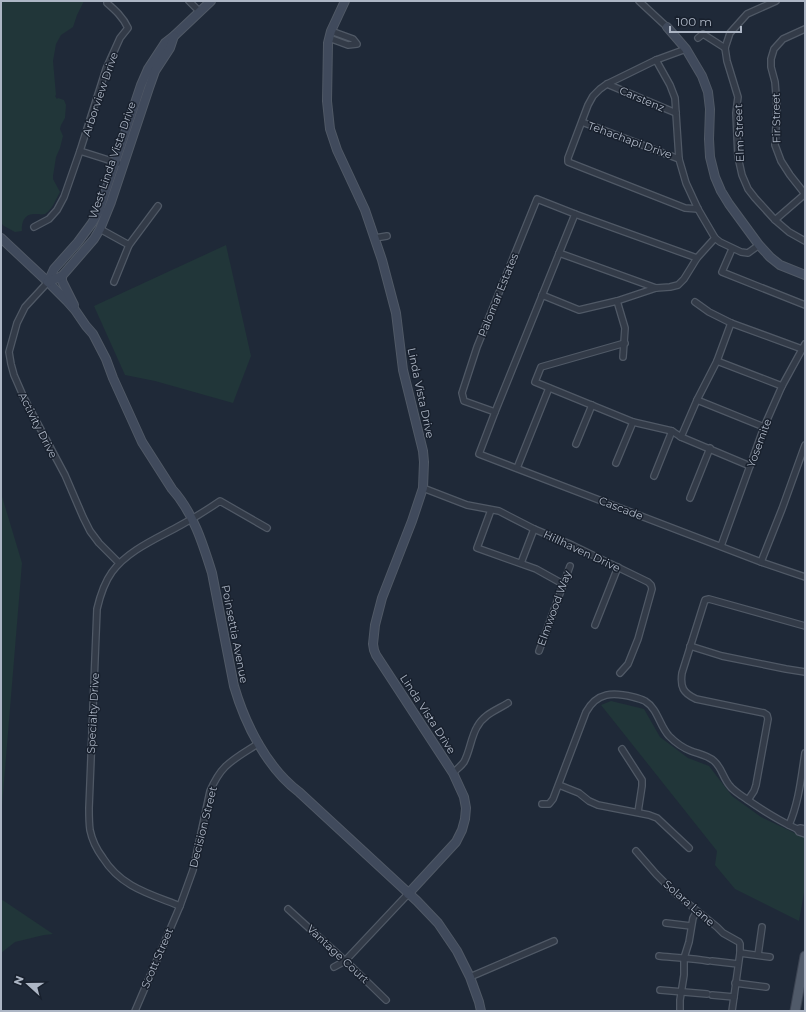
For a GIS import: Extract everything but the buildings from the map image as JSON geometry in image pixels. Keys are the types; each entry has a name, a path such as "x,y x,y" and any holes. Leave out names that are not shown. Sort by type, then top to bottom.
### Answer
{"main road":[{"name":"West Linda Vista Drive","path":"48,282 54,269 78,242 99,211 148,68 165,43 211,1"},
{"name":"Linda Vista Drive","path":"345,1 330,35 327,55 327,101 330,129 337,150 365,210 382,260 396,313 403,370 423,451 424,462 423,488 412,521 382,598 375,625 373,644 376,655 453,773 464,797 466,808 462,830 456,842 408,894"},
{"path":"667,27 686,49 702,76 708,92 710,109 710,158 715,177 721,191 759,245 770,257 780,265 805,274"},
{"name":"West Linda Vista Drive","path":"48,282 62,276 94,239 100,228 112,202 155,71 170,48 174,36"},
{"name":"Poinsettia Avenue","path":"1,238 48,282 75,310 86,326 94,334 142,442 192,519 205,549 212,573 233,679 239,702 251,731 268,758 289,784 417,901 438,923 457,951 470,976 481,1011"},
{"path":"759,245 763,254 777,269 805,280"},
{"path":"62,276 62,281 73,302 75,310"},
{"path":"795,1011 805,956"}],"street":[{"name":"Arborview Drive","path":"34,227 49,219 57,210 64,197 106,69 120,38 128,28 125,21 107,3 107,1"},
{"path":"189,1 200,12"},
{"path":"639,1 667,27"},
{"name":"Elm Street","path":"776,1 747,14 730,33 726,48 727,61 738,97 736,113 738,156 742,175 748,189 755,198 775,220 789,232 805,241"},
{"name":"Fir Street","path":"805,29 783,39 774,49 771,59 777,107 775,145 781,162 805,194"},
{"path":"698,38 702,34 726,48"},
{"path":"686,49 656,60 607,84 593,96 588,105 568,158 568,162 685,208 698,209"},
{"path":"656,60 670,85 675,98 679,158 686,184 698,209 715,238 732,249 748,253 759,245"},
{"name":"Carstenz","path":"607,84 676,114"},
{"name":"Tehachapi Drive","path":"582,122 679,158"},
{"name":"Arborview Drive","path":"80,151 124,165"},
{"path":"775,220 805,194"},
{"name":"Palomar Estates","path":"495,412 464,401 462,393 477,347 538,198 575,214"},
{"path":"114,282 129,245 158,206"},
{"path":"495,412 575,214 697,258"},
{"path":"100,228 129,245"},
{"path":"375,238 387,236"},
{"path":"542,295 579,310 617,301 656,288 670,288 678,285 684,279 697,258 715,238"},
{"path":"732,249 722,272 805,305"},
{"path":"559,253 656,288"},
{"name":"Activity Drive","path":"48,282 25,307 17,323 9,352 11,364 14,375 30,411 64,475 90,531 99,543 119,563"},
{"path":"617,301 625,328 623,358"},
{"path":"695,302 709,312 731,323 804,346"},
{"path":"681,437 697,400 717,361 731,323"},
{"path":"625,342 541,367 535,382 633,422 672,432 750,466"},
{"name":"Yosemite","path":"721,546 764,427 782,386 804,346"},
{"path":"717,361 782,386"},
{"path":"516,468 549,388"},
{"path":"697,400 764,427"},
{"path":"576,444 592,405"},
{"name":"Cascade","path":"495,412 479,454 761,562 805,577"},
{"path":"616,463 633,422"},
{"path":"654,476 672,432"},
{"path":"761,562 805,445"},
{"path":"690,498 710,448"},
{"name":"Hillhaven Drive","path":"423,488 467,505 499,511 534,529 572,544 648,582 652,589 638,639 628,664 620,673"},
{"name":"Specialty Drive","path":"180,906 136,889 117,877 108,867 98,851 92,836 89,808 97,609 105,584 119,563 135,550 192,519 220,501 267,528"},
{"path":"491,510 477,548 522,563 563,584"},
{"path":"522,563 534,529"},
{"name":"Elmwood Way","path":"539,651 570,566"},
{"path":"595,625 618,567"},
{"path":"748,800 756,785 768,719 767,715 764,712 696,699 685,692 682,686 682,673 705,600 709,599 805,626"},
{"path":"690,646 722,656 805,672"},
{"path":"542,804 549,804 553,799 590,705 598,698 605,695 617,694 644,700 651,705 662,726 675,741 684,748 707,756 713,760 719,766 730,787 765,811 797,829 799,832 805,834"},
{"name":"Linda Vista Drive","path":"453,773 464,761 477,727 480,723 493,710 508,703"},
{"name":"Decision Street","path":"180,906 193,870 210,791 215,780 224,768 234,759 259,743"},
{"path":"622,749 642,780 638,812"},
{"path":"789,825 797,804 805,753"},
{"path":"559,785 579,793 589,801 598,805 638,812 657,818 689,848"},
{"path":"797,829 805,829"},
{"name":"Solara Lane","path":"636,851 675,893 723,933 739,942 740,953"},
{"path":"334,967 345,961 408,894"},
{"name":"Scott Street","path":"135,1011 180,906"},
{"name":"Vantage Court","path":"288,909 386,1000"},
{"path":"681,1011 684,958 689,942 693,918 697,911"},
{"path":"666,923 691,926"},
{"path":"758,955 762,927"},
{"path":"470,976 554,941"},
{"path":"732,1011 740,953 770,957"},
{"path":"659,956 738,964"},
{"path":"736,983 766,987"},
{"path":"660,990 734,997"}],"green space":[{"path":"1,1 84,1 73,27 61,35 56,44 53,61 55,96 57,99 64,100 66,105 65,118 60,129 63,136 56,157 53,176 53,179 60,192 52,207 45,214 29,215 23,221 22,231 15,232 1,223"},
{"path":"226,245 251,356 233,403 155,381 125,375 94,306"},
{"path":"1,493 22,563 1,818"},
{"path":"611,701 644,709 660,737 688,758 709,766 732,796 761,817 805,838 805,887 799,921 735,889 715,865 717,851 601,705"},
{"path":"1,899 53,934 15,942 1,953"}]}
